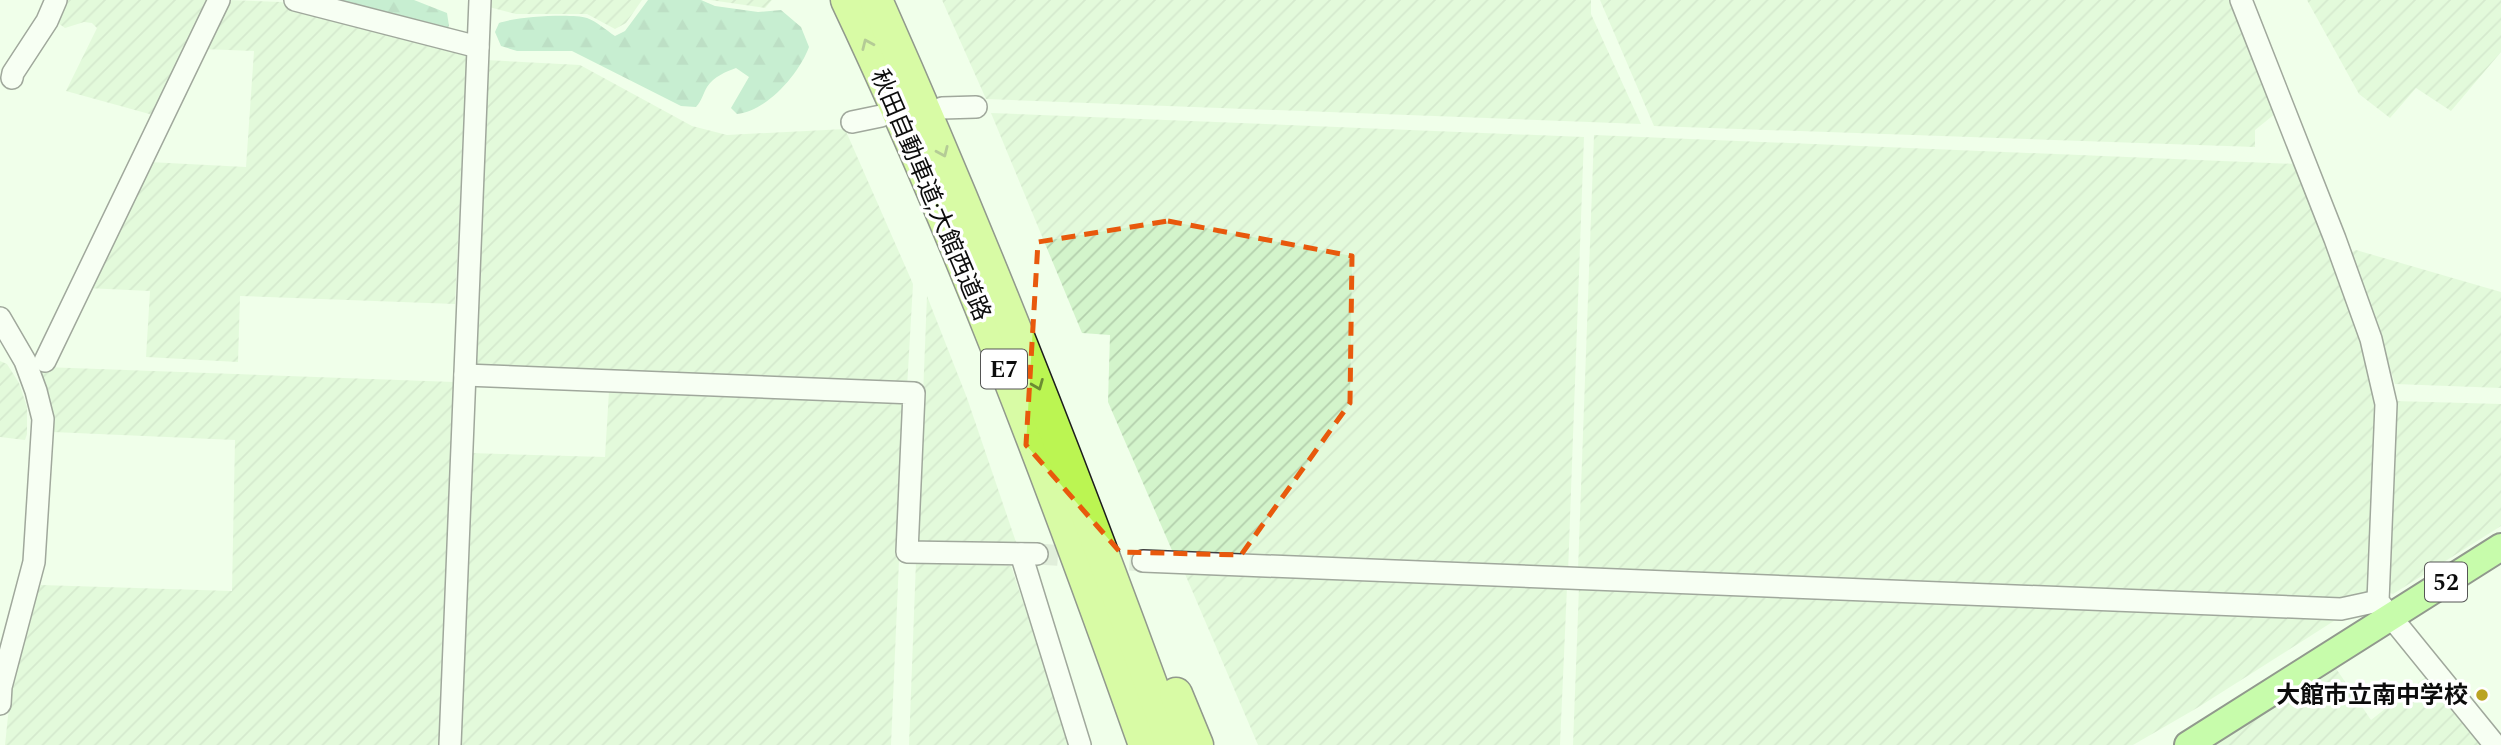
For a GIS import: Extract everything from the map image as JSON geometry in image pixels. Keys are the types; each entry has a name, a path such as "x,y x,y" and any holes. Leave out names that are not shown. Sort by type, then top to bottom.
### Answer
{"highway":[{"name":"秋田自動車道;大館西道路","path":"847,0 944,220 988,328 1101,621 1145,745"},
{"name":"秋田自動車道;大館西道路","path":"876,0 967,207 1066,454 1173,745"},
{"path":"988,328 1009,409 1127,745"},
{"path":"1066,454 1131,585 1197,745"}],"main road":[{"name":"52","path":"2188,745 2384,609 2501,547"}],"street":[{"path":"12,78 13,72 47,21 56,0"},
{"path":"45,361 219,0"},
{"path":"295,0 478,47"},
{"path":"450,745 480,0"},
{"path":"2241,0 2335,239 2371,339 2386,404 2384,609 2496,745"},
{"path":"942,108 975,107"},
{"path":"852,122 881,116"},
{"path":"0,318 25,361 43,419 34,562 1,687 0,704"},
{"path":"465,375 914,393 907,552 1029,554 1080,745"},
{"path":"1143,561 2384,609"}],"highlighted area":[{"path":"1168,221 1352,256 1350,403 1241,555 1120,552 1026,445 1038,242"}],"green space":[{"path":"62,0 214,0 153,115 66,91 97,28 92,23 84,22 65,28 58,23 56,13"},
{"path":"227,0 281,2 467,54 455,304 240,296 238,362 146,357 150,291 86,288 149,162 246,167 254,51 203,49"},
{"path":"316,0 414,0 447,13 449,26 445,31"},
{"path":"489,0 642,0 626,23 615,29 587,14 516,14 489,7"},
{"path":"648,0 701,0 715,6 758,12 781,10 801,27 809,47 798,68 781,90 760,106 737,114 731,108 749,77 736,68 713,80 696,107 681,106 572,51 517,51 501,46 495,32 499,23 506,21 569,16 590,19 615,36 625,31"},
{"path":"710,0 772,0 765,8"},
{"path":"942,0 1591,0 1591,14 1641,124 986,99"},
{"path":"1600,0 2232,0 2276,113 2255,130 2255,147 1654,126"},
{"path":"2307,0 2501,0 2501,52 2451,111 2416,88 2390,118 2359,94"},
{"path":"486,60 580,65 692,126 727,135 845,129 913,284 907,388 475,370"},
{"path":"991,113 1584,137 1568,573 1174,555 1108,402 1110,335 1082,333"},
{"path":"1594,135 2297,164 2364,337 2375,390 2367,595 2340,603 1578,570"},
{"path":"2356,250 2501,292 2501,388 2395,384 2363,286 2349,254"},
{"path":"927,296 967,398 1018,548 917,545"},
{"path":"0,361 7,364 19,383 27,407 25,440 0,437"},
{"path":"44,367 454,382 440,745 5,745 17,661 35,594 41,585 232,591 235,440 53,432 40,371"},
{"path":"609,391 906,399 891,745 459,745 470,453 605,457"},
{"path":"2394,401 2501,404 2501,526 2393,594 2387,592"},
{"path":"916,561 1011,566 1071,745 909,745"},
{"path":"1185,574 1567,587 1560,745 1258,745"},
{"path":"1579,587 2337,619 2197,708 2133,745 1573,745"},
{"path":"2335,667 2371,720 2428,675 2485,745 2215,745"}],"tunnel":[{"path":"1037,554 1143,561"}],"place":[{"name":"大館市立南中学校","path":"2482,695"}]}
